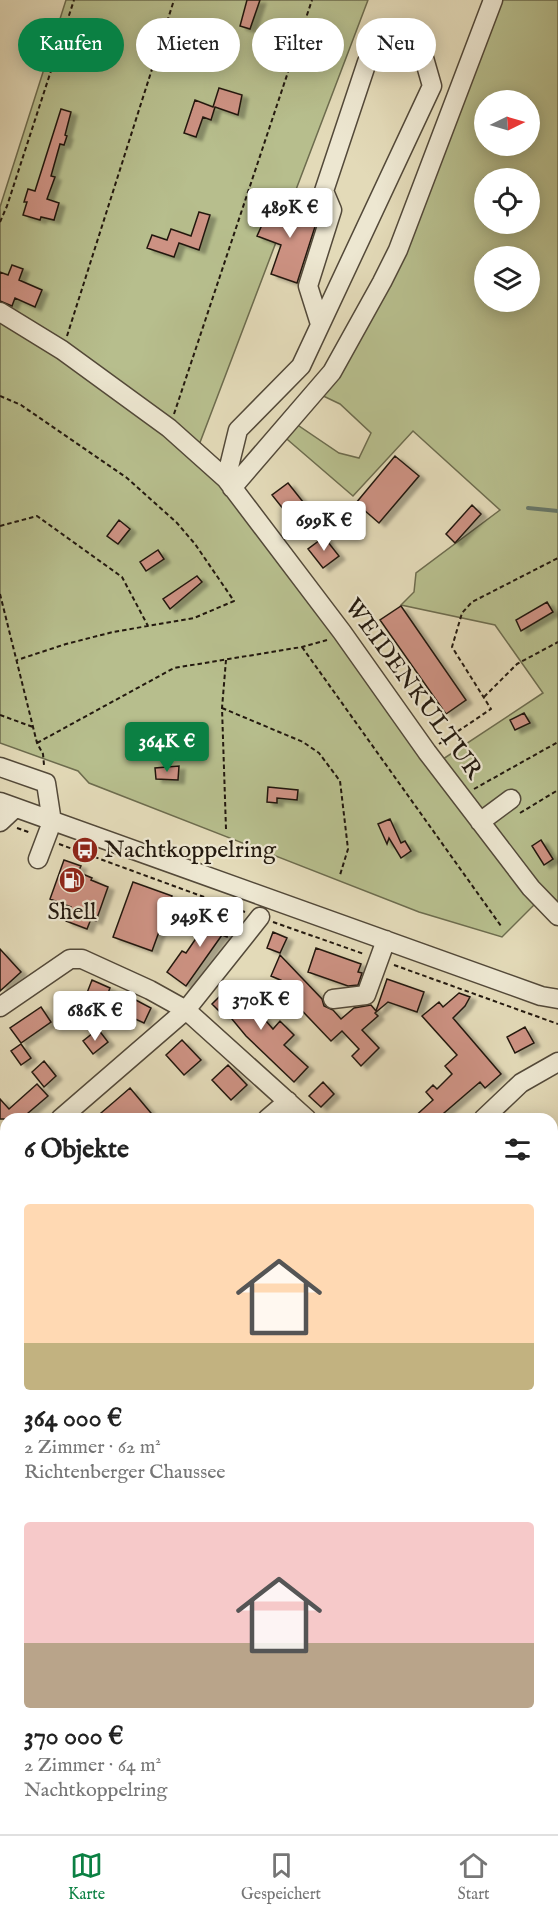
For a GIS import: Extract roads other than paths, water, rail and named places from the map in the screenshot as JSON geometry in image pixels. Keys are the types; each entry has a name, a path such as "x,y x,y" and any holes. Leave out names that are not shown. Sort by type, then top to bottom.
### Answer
{"street":[{"path":"229,484 332,372 382,282 398,250 493,0"},
{"path":"229,484 238,430 301,366 321,324 432,86 424,58 399,50 367,62 324,191 332,210 308,286 321,324"},
{"name":"WEIDENKULTUR","path":"0,312 62,350 169,428 229,484 342,632 480,822 531,888 558,916"},
{"path":"0,767 46,783 52,822 38,859"},
{"path":"480,822 511,799"},
{"path":"0,822 8,805 541,996 558,999"},
{"path":"67,1113 186,1010 260,917"},
{"path":"333,999 366,995 386,940"},
{"path":"0,1006 70,959 82,959 150,990 186,1010 301,1113"},
{"path":"489,1113 521,1083 558,1062"},
{"path":"274,1113 288,1101"}],"waterway":[{"path":"528,508 558,511"}],"place":[{"name":"Nachtkoppelring","path":"85,850"},
{"name":"Shell","path":"72,880"}]}
